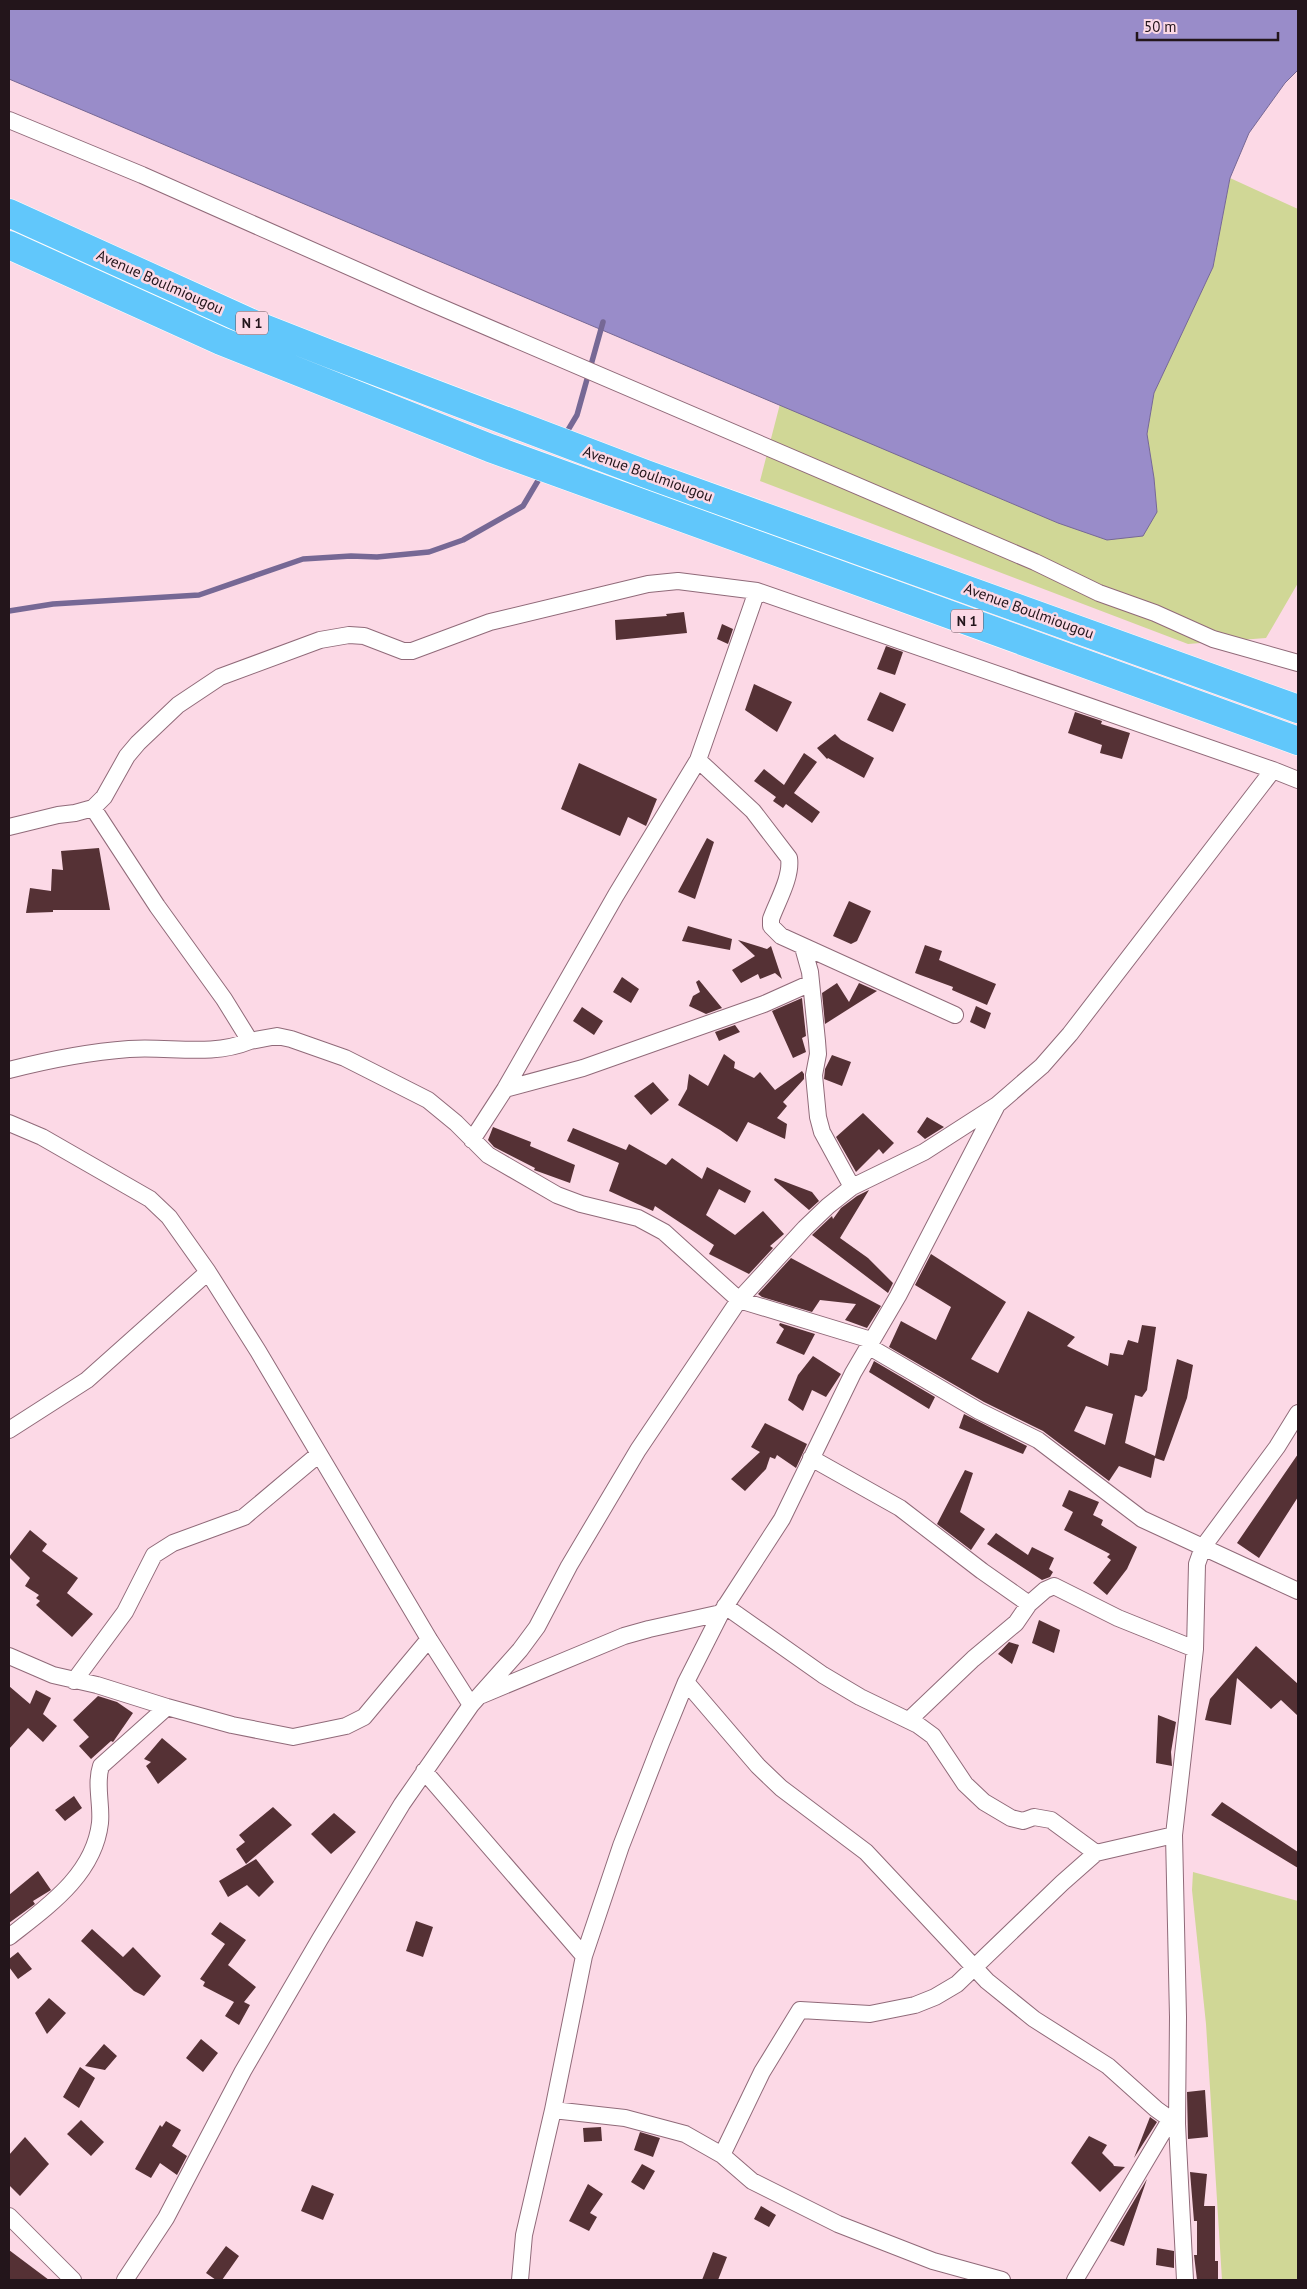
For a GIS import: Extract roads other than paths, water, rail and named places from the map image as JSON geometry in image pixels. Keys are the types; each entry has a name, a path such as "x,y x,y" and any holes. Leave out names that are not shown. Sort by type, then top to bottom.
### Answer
{"highway":[{"name":"Avenue Boulmiougou","path":"9,213 256,325 646,474 1298,709"},
{"name":"Avenue Boulmiougou","path":"9,245 221,341 490,448 1298,741"}],"street":[{"path":"9,120 274,232 424,300 1035,562 1099,593 1155,613 1213,639 1298,663"},
{"path":"9,827 58,815 75,814 93,808 104,797 128,756 138,743 178,705 220,677 320,640 349,635 364,636 403,651 412,651 490,622 648,584 678,582 757,591 1298,780"},
{"path":"472,1140 505,1089 616,894 698,760 757,591"},
{"path":"698,760 753,811 789,858 788,875 771,919 772,926 781,936 955,1015"},
{"path":"125,2280 166,2218 243,2071 320,1939 424,1770 475,1700 537,1627 569,1566 638,1450 739,1300 805,1228 852,1187 924,1152 997,1105 1042,1066 1070,1034 1273,770"},
{"path":"93,808 157,906 224,999 250,1041"},
{"path":"803,947 807,958 811,983 818,1048 814,1075 818,1117 822,1132 852,1187"},
{"path":"505,1089 583,1068 764,1004 811,983"},
{"path":"9,1070 52,1059 90,1053 160,1048 223,1049 277,1036 291,1038 345,1058 428,1100 456,1123 488,1155 557,1195 581,1204 652,1223 677,1243 739,1300 870,1343 979,1411 1038,1440 1142,1519 1298,1591"},
{"path":"520,2280 524,2235 553,2110 584,1956 621,1846 686,1682 723,1609 782,1519 870,1343 898,1296 997,1105"},
{"path":"9,1123 42,1137 150,1199 169,1218 208,1272 429,1639 475,1700"},
{"path":"9,1430 86,1380 208,1272"},
{"path":"1185,2280 1173,2122 1178,2017 1174,1835 1195,1649 1197,1564 1203,1547 1277,1447 1298,1413"},
{"path":"74,1680 126,1612 154,1555 173,1543 244,1517 319,1454"},
{"path":"811,1458 900,1508 982,1571 1029,1604"},
{"path":"909,1720 973,1659 1016,1623 1029,1604 1045,1590 1054,1586 1118,1618 1195,1649"},
{"path":"475,1700 624,1636 723,1609 852,1693 909,1720 933,1736 965,1784 984,1802 1012,1818 1023,1821 1034,1817 1051,1820 1096,1853"},
{"path":"9,1656 52,1675 97,1685 167,1707 232,1724 293,1737 346,1726 364,1718 429,1639"},
{"path":"686,1682 758,1766 781,1788 866,1852 993,1986 1034,2019 1108,2066 1173,2122"},
{"path":"9,1937 67,1889 85,1867 97,1844 101,1810 98,1774 101,1766 167,1707"},
{"path":"424,1770 584,1956"},
{"path":"722,2155 762,2072 800,2010 870,2014 915,2005 936,1997 957,1984 1096,1853 1174,1835"},
{"path":"553,2110 625,2118 659,2125 685,2134 722,2155 752,2181 838,2224 933,2261 1002,2280"},
{"path":"1075,2280 1173,2122"},
{"path":"9,2216 72,2280"}],"waterway":[{"path":"565,435 577,415 603,322"},
{"path":"9,611 53,604 199,595 303,559 351,556 377,557 429,552 463,540 523,506 542,474"}]}
